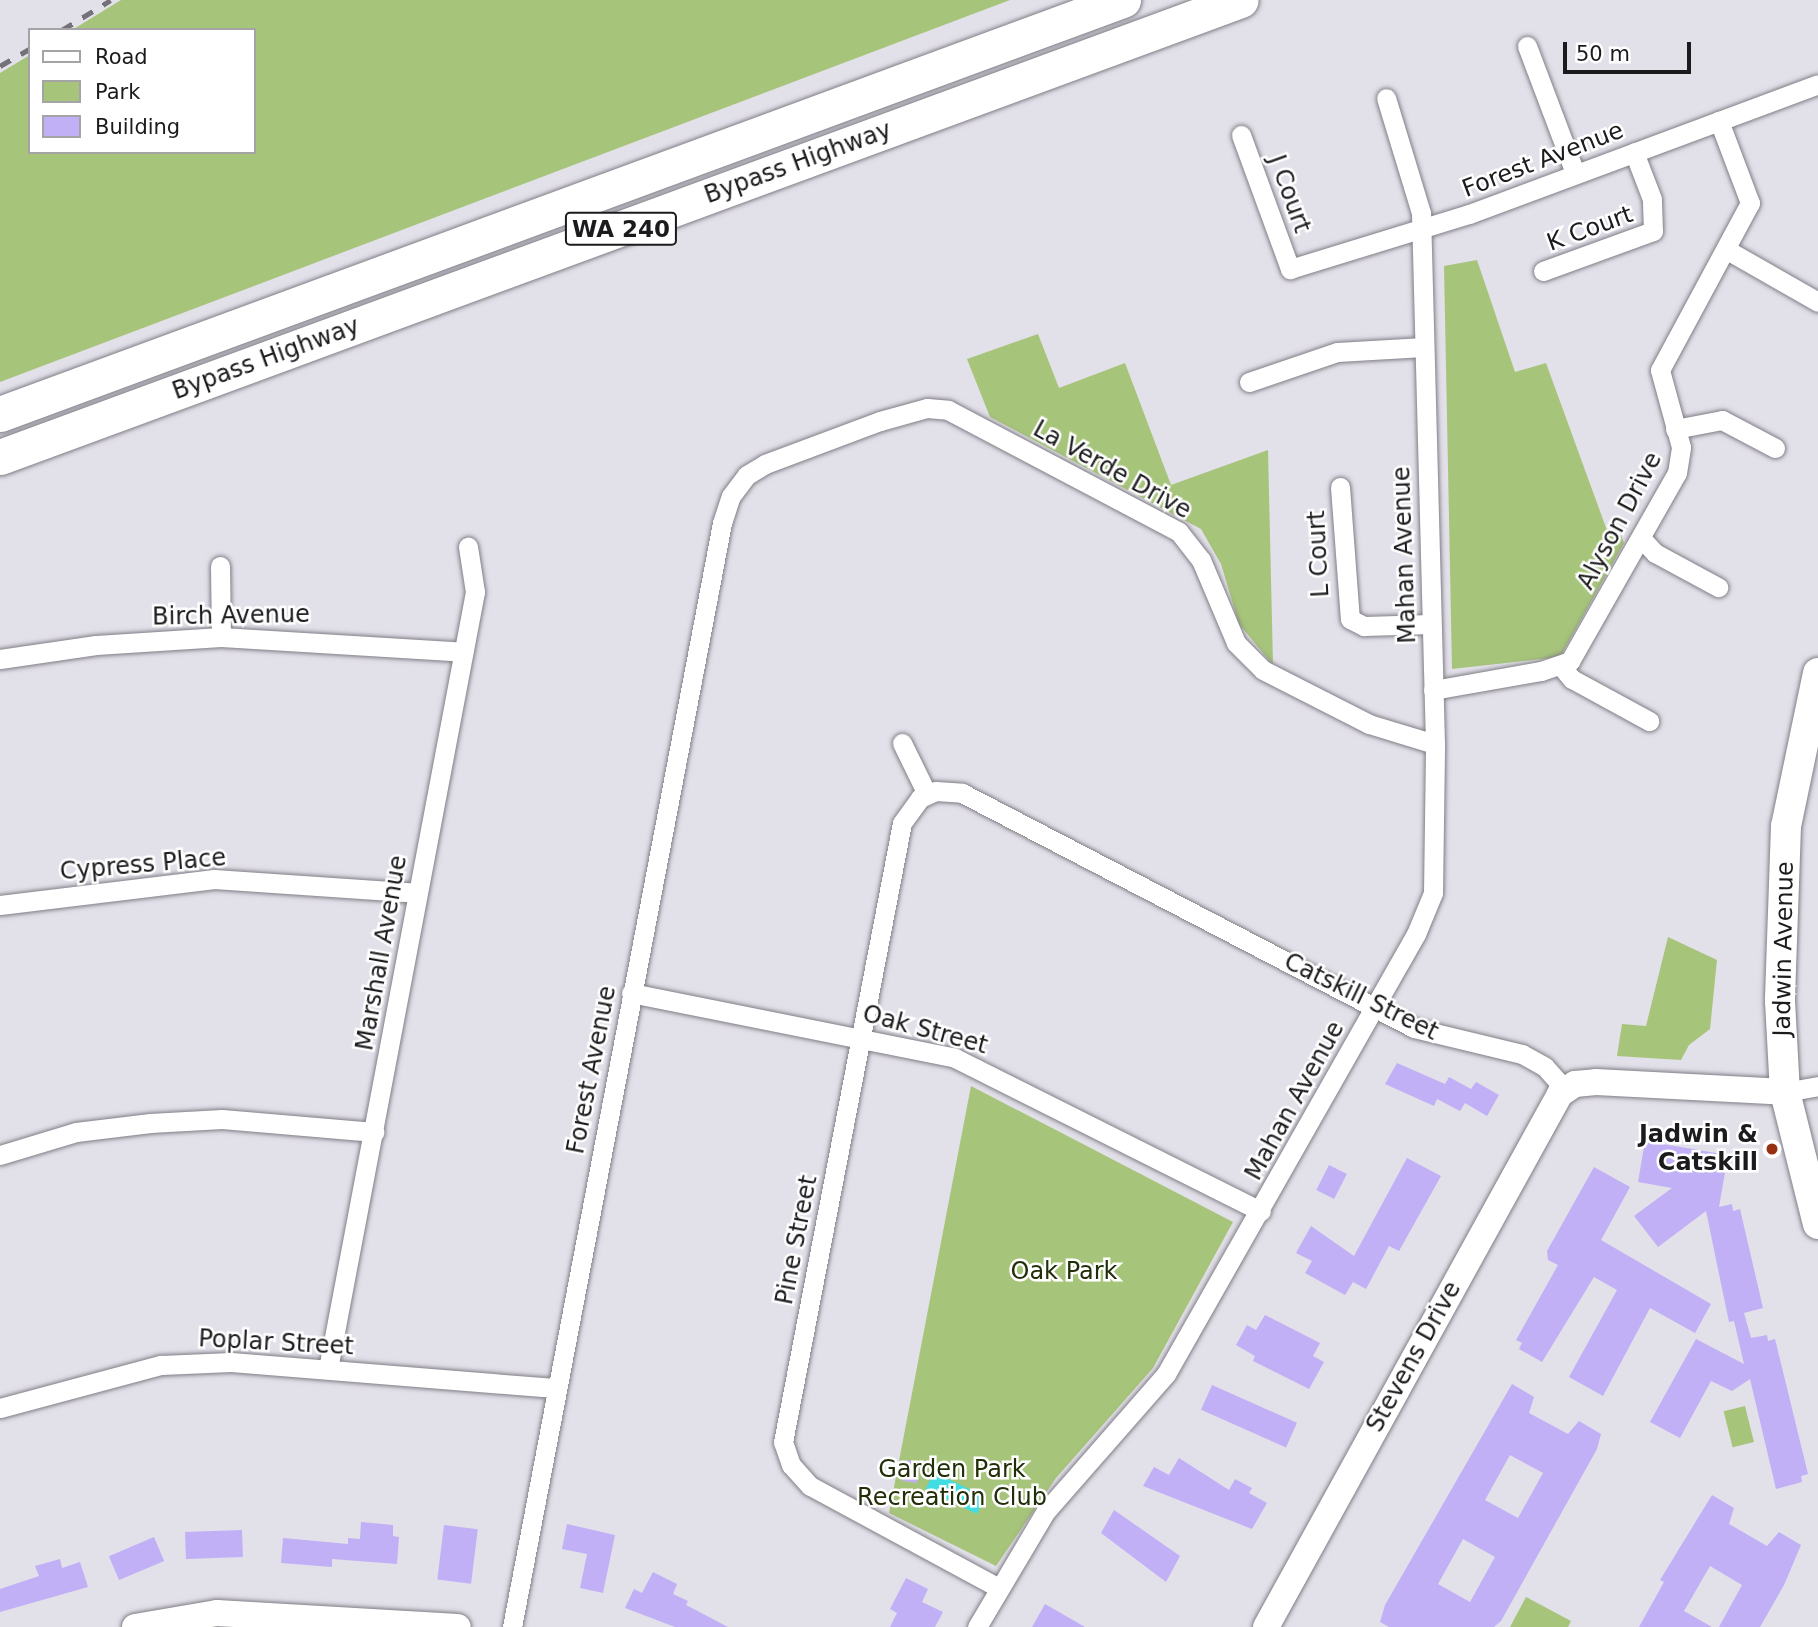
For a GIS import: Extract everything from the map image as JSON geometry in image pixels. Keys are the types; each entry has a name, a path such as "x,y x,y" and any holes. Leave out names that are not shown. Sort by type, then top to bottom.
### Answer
{"highway":[{"name":"Bypass Highway","path":"0,414 1123,0"},
{"name":"Bypass Highway","path":"0,457 1241,0"}],"main road":[{"name":"Jadwin Avenue","path":"1818,673 1786,826 1780,914 1785,1092 1818,1224"}],"street":[{"path":"1527,46 1575,173"},
{"name":"Forest Avenue","path":"1290,269 1422,230 1719,121 1816,92"},
{"name":"Mahan Avenue","path":"977,1627 1046,1511 1166,1374 1375,1008 1433,893 1435,744 1422,230 1417,187 1386,98"},
{"name":"Alyson Drive","path":"1560,666 1575,655 1681,463 1660,370 1750,203 1719,121"},
{"name":"J Court","path":"1241,135 1290,269"},
{"name":"K Court","path":"1543,271 1653,231 1652,199 1634,152"},
{"path":"1727,250 1818,302"},
{"path":"1249,382 1337,352 1424,347"},
{"name":"La Verde Drive","path":"722,523 736,489 765,464 910,412 948,410 1179,532 1201,560 1236,643 1262,670 1369,724 1435,744"},
{"path":"1675,429 1722,420 1775,447"},
{"name":"L Court","path":"1340,486 1350,619 1364,625 1431,624"},
{"name":"Forest Avenue","path":"512,1627 555,1388 722,523"},
{"path":"1641,538 1655,553 1718,587"},
{"name":"Marshall Avenue","path":"328,1369 475,592 468,547"},
{"path":"220,566 220,637"},
{"name":"Birch Avenue","path":"0,659 96,645 220,637 464,652"},
{"path":"1433,690 1560,666 1572,679 1649,722"},
{"path":"902,743 927,794"},
{"name":"Catskill Street","path":"927,794 962,793 1433,1036 1522,1054 1545,1067 1565,1089"},
{"name":"Pine Street","path":"927,794 902,823 785,1429 786,1454 810,1486 999,1588"},
{"name":"Cypress Place","path":"0,905 214,879 417,893"},
{"name":"Oak Street","path":"631,993 861,1038 978,1067 1261,1211"},
{"path":"1565,1089 1596,1082 1785,1092 1818,1087"},
{"name":"Stevens Drive","path":"1266,1627 1565,1089"},
{"path":"0,1154 76,1132 150,1123 222,1119 374,1132"},
{"name":"Poplar Street","path":"1,1405 161,1365 231,1362 555,1388"},
{"path":"135,1627 217,1613 310,1621 458,1627"}],"green space":[{"path":"121,0 1010,0 0,382 0,73 28,56 28,154 256,154 256,28 75,28"},
{"path":"1477,260 1515,372 1546,363 1609,536 1621,535 1624,543 1560,657 1452,669 1444,266"},
{"path":"1038,334 1059,388 1125,363 1171,485 1268,450 1273,665 1239,624 1221,564 1201,529 990,417 967,359"},
{"path":"1668,937 1717,960 1710,1029 1689,1045 1681,1060 1617,1056 1622,1024 1646,1026"},
{"name":"Oak Park","path":"971,1086 1233,1222 1153,1368 1056,1478 996,1566 889,1513"},
{"path":"1745,1406 1754,1442 1733,1447 1724,1411"},
{"path":"1526,1597 1571,1621 1568,1627 1510,1627"}],"water":[{"path":"934,1472 985,1497 977,1514 926,1489"}],"building":[{"path":"1397,1063 1445,1084 1449,1077 1471,1089 1476,1082 1499,1095 1487,1116 1465,1103 1460,1111 1437,1099 1434,1106 1385,1084"},
{"path":"1645,1141 1728,1155 1719,1207 1732,1204 1733,1211 1740,1209 1763,1308 1744,1313 1751,1338 1767,1335 1768,1341 1775,1339 1808,1474 1801,1476 1802,1482 1776,1489 1750,1379 1732,1391 1711,1381 1680,1438 1650,1422 1696,1339 1744,1364 1734,1321 1729,1322 1706,1211 1658,1247 1634,1216 1672,1188 1638,1182"},
{"path":"1407,1158 1441,1176 1399,1251 1389,1246 1366,1289 1353,1282 1345,1295 1305,1273 1312,1261 1296,1253 1311,1226 1354,1256"},
{"path":"1329,1165 1347,1174 1334,1199 1316,1190"},
{"path":"1594,1167 1630,1187 1601,1240 1711,1304 1695,1333 1650,1308 1603,1396 1569,1377 1617,1290 1594,1277 1542,1362 1519,1349 1522,1343 1516,1340 1558,1265 1548,1260 1547,1251"},
{"path":"1265,1315 1320,1343 1313,1356 1324,1362 1309,1389 1253,1361 1255,1356 1236,1345 1247,1325 1256,1330"},
{"path":"1512,1384 1534,1397 1529,1413 1568,1434 1579,1421 1601,1434 1597,1449 1501,1621 1494,1627 1389,1627 1380,1622 1385,1605","holes":["1510,1455 1543,1473 1518,1518 1485,1500","1463,1539 1495,1557 1470,1602 1438,1584"]},
{"path":"1212,1385 1297,1423 1286,1447 1201,1410"},
{"path":"1179,1458 1229,1490 1235,1479 1252,1488 1249,1493 1267,1503 1252,1529 1143,1486 1154,1467 1169,1475"},
{"path":"905,1460 920,1462 917,1483 902,1481"},
{"path":"1712,1495 1734,1508 1729,1524 1767,1546 1779,1532 1801,1545 1784,1585 1760,1627 1719,1627 1742,1585 1710,1566 1684,1611 1712,1627 1639,1627 1664,1582 1660,1580"},
{"path":"1114,1510 1180,1556 1166,1582 1101,1533"},
{"path":"361,1522 393,1525 393,1536 399,1537 397,1564 332,1559 332,1567 281,1563 283,1538 348,1544 348,1538 360,1539"},
{"path":"567,1524 615,1535 603,1593 580,1588 587,1554 562,1549"},
{"path":"444,1525 478,1529 471,1584 437,1580"},
{"path":"242,1530 243,1557 186,1559 185,1532"},
{"path":"154,1537 164,1561 119,1580 109,1556"},
{"path":"60,1559 62,1568 80,1562 88,1587 0,1612 0,1589 39,1576 35,1566"},
{"path":"653,1572 677,1584 673,1594 688,1601 686,1605 728,1627 675,1627 625,1608 634,1589 642,1593"},
{"path":"906,1578 928,1589 922,1602 943,1612 935,1627 890,1627 897,1613 890,1609"},
{"path":"1045,1604 1085,1627 1032,1627"}],"railway":[{"path":"65,28 111,0"},
{"path":"0,66 28,50"}],"place":[{"name":"Jadwin & Catskill","path":"1772,1149"}],"park label":[{"name":"Garden Park Recreation Club","path":"952,1484"}]}
